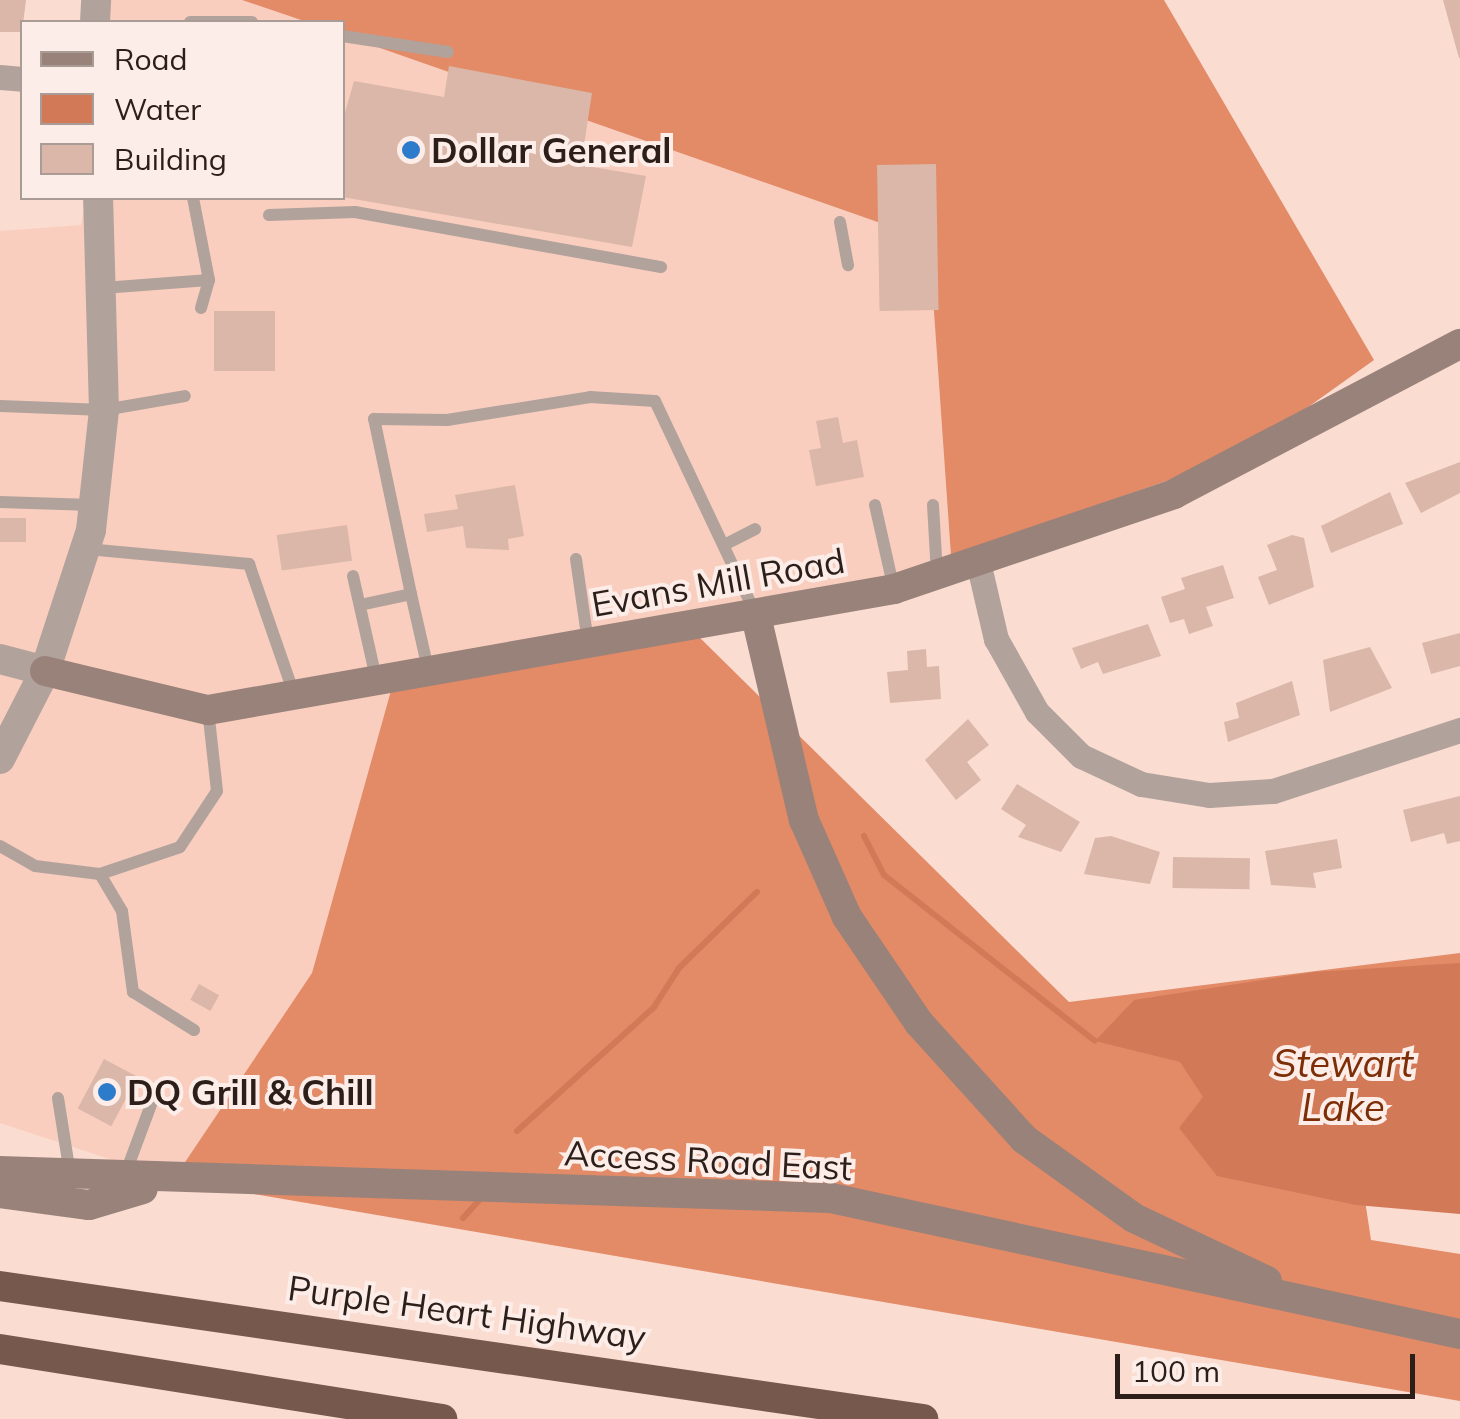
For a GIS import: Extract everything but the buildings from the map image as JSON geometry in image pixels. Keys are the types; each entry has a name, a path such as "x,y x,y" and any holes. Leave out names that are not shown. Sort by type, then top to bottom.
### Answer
{"highway":[{"name":"Purple Heart Highway","path":"0,1286 922,1419"},
{"path":"0,1349 442,1419"}],"main road":[{"name":"Evans Mill Road","path":"44,671 208,710 894,589 979,566 1174,494 1460,344"},
{"path":"756,616 804,820 847,917 919,1023 1024,1139 1134,1218 1314,1304"},
{"name":"Access Road East","path":"0,1172 124,1180 831,1198 1460,1334"},
{"path":"0,1193 88,1205 170,1180"}],"street":[{"path":"0,759 44,671 85,548 94,505 104,410 98,200"},
{"path":"979,566 996,639 1037,712 1081,756 1141,784 1208,795 1273,791 1460,730"},
{"path":"0,659 44,671"}],"lane":[{"path":"345,36 448,52"},
{"path":"192,200 209,280 202,308"},
{"path":"269,215 355,212 661,268"},
{"path":"840,222 848,264"},
{"path":"100,288 209,280"},
{"path":"0,406 104,410 185,396"},
{"path":"428,669 374,419 539,405 656,402 756,616"},
{"path":"539,405 542,421"},
{"path":"0,502 94,505"},
{"path":"874,504 894,589"},
{"path":"932,504 937,577"},
{"path":"724,545 755,529"},
{"path":"85,548 249,564 295,696"},
{"path":"576,560 588,642"},
{"path":"353,576 376,678"},
{"path":"360,605 411,594"},
{"path":"0,846 36,866 100,874 180,847 207,819 217,791 208,710"},
{"path":"100,874 122,911 133,992 194,1030"},
{"path":"58,1098 70,1178"},
{"path":"124,1180 152,1102"}],"shaded area":[{"path":"105,0 242,0 301,20 104,20"},
{"path":"242,0 1164,0 1374,360 1241,455 951,556 929,240 345,36 345,20 301,20"},
{"path":"345,36 929,240 951,556 694,632 392,687 312,973 173,1180 0,1123 0,231 81,225 86,200 345,200"},
{"path":"694,632 1069,1002 1460,953 1460,1148 1356,1141 1371,1240 1460,1254 1460,1401 173,1180 312,973 392,687"}],"water":[{"name":"Stewart Lake","path":"1460,963 1460,1214 1356,1205 1217,1176 1179,1128 1203,1097 1180,1062 1095,1041 1134,1000 1314,972"}],"waterway":[{"path":"864,836 884,875 1095,1041"},
{"path":"517,1131 654,1007 679,968 757,892"},
{"path":"463,1218 480,1199"}],"place":[{"name":"Dollar General","path":"411,150"},
{"name":"DQ Grill & Chill","path":"107,1092"}]}
